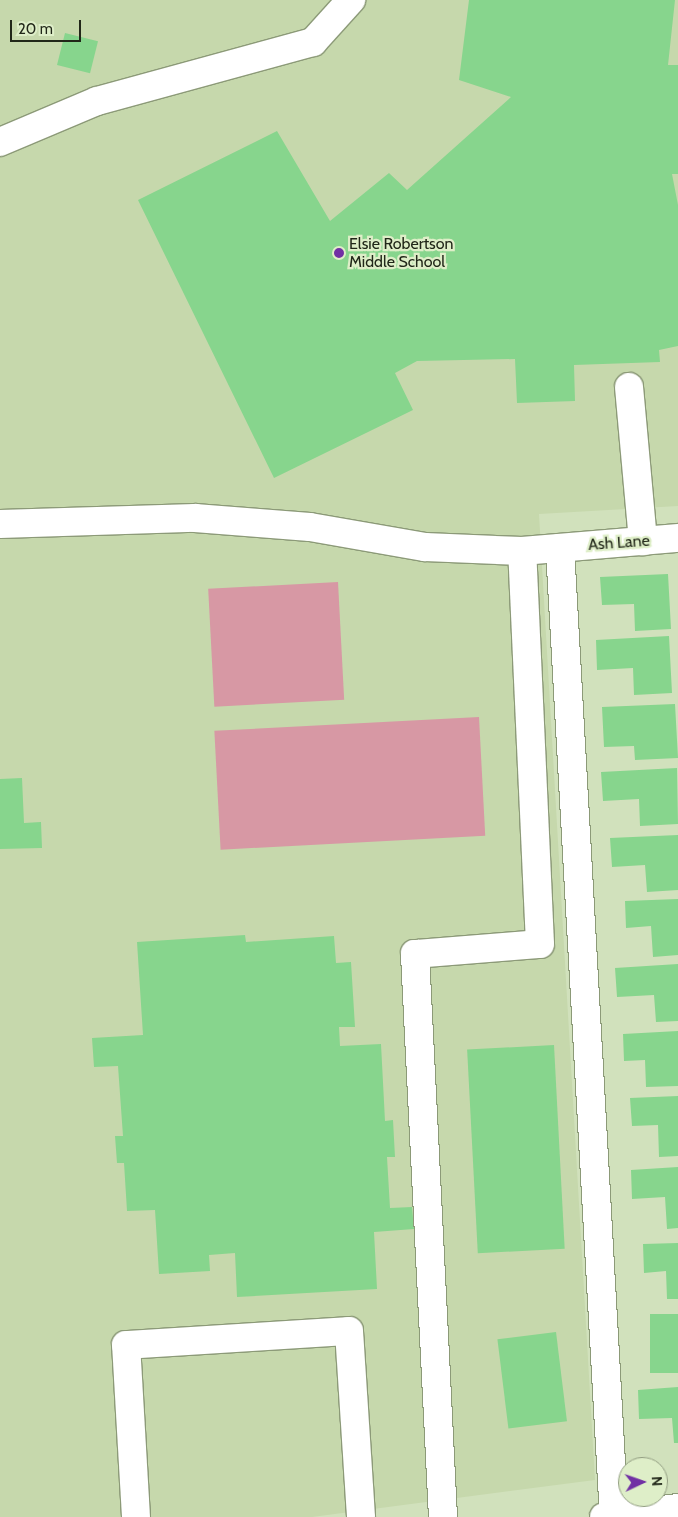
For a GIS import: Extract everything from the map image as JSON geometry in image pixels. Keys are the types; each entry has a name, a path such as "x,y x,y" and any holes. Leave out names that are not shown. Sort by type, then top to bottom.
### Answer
{"street":[{"path":"0,142 97,101 313,42 351,0"},
{"path":"629,387 643,541"},
{"name":"Ash Lane","path":"0,524 195,518 310,527 425,546 522,551 678,538"},
{"path":"560,548 609,1516 678,1508"},
{"path":"443,1517 415,954 540,944 522,551"},
{"path":"136,1517 126,1345 349,1330 361,1517"}],"shaded area":[{"name":"Elsie Robertson Middle School","path":"0,0 678,0 678,506 539,514 595,1480 312,1517 0,1517"},
{"path":"338,582 344,700 214,707 208,589"},
{"path":"479,717 485,836 221,850 214,731"}],"building":[{"path":"469,0 675,0 668,65 678,65 678,174 672,174 678,205 678,346 659,350 660,362 574,365 575,401 517,403 515,359 417,361 395,373 413,410 274,478 138,200 277,131 330,221 389,173 407,190 511,97 459,80"},
{"path":"65,33 98,41 90,73 57,65"},
{"path":"668,574 671,629 635,631 634,604 602,605 600,577"},
{"path":"669,636 672,693 634,695 633,668 597,670 596,640"},
{"path":"675,704 678,758 635,760 634,746 604,747 602,707"},
{"path":"677,768 678,824 640,826 639,799 603,801 601,772"},
{"path":"22,778 24,823 41,822 42,848 0,849 0,779"},
{"path":"678,835 678,890 647,892 645,865 612,867 610,838"},
{"path":"678,899 678,955 653,957 651,926 626,928 625,901"},
{"path":"245,935 246,942 334,936 336,963 351,962 355,1027 339,1027 340,1046 381,1044 385,1121 393,1120 395,1157 387,1157 390,1208 412,1207 414,1229 374,1232 377,1289 237,1297 235,1253 209,1255 210,1271 159,1274 155,1210 127,1211 124,1163 117,1163 115,1136 123,1136 118,1066 94,1067 92,1038 143,1035 137,942"},
{"path":"678,964 678,1021 656,1022 654,995 617,997 615,968"},
{"path":"678,1031 678,1086 646,1087 645,1060 624,1061 623,1034"},
{"path":"554,1045 565,1249 478,1253 467,1050"},
{"path":"678,1096 678,1156 659,1157 658,1125 632,1126 630,1098"},
{"path":"678,1167 678,1228 667,1229 665,1197 632,1199 631,1170"},
{"path":"678,1243 678,1299 667,1299 666,1271 644,1273 643,1244"},
{"path":"650,1314 678,1314 678,1373 650,1373"},
{"path":"556,1332 567,1421 508,1429 497,1339"},
{"path":"678,1387 678,1443 674,1443 672,1418 639,1419 638,1390"}],"place":[{"name":"Elsie Robertson Middle School","path":"339,253"}]}
